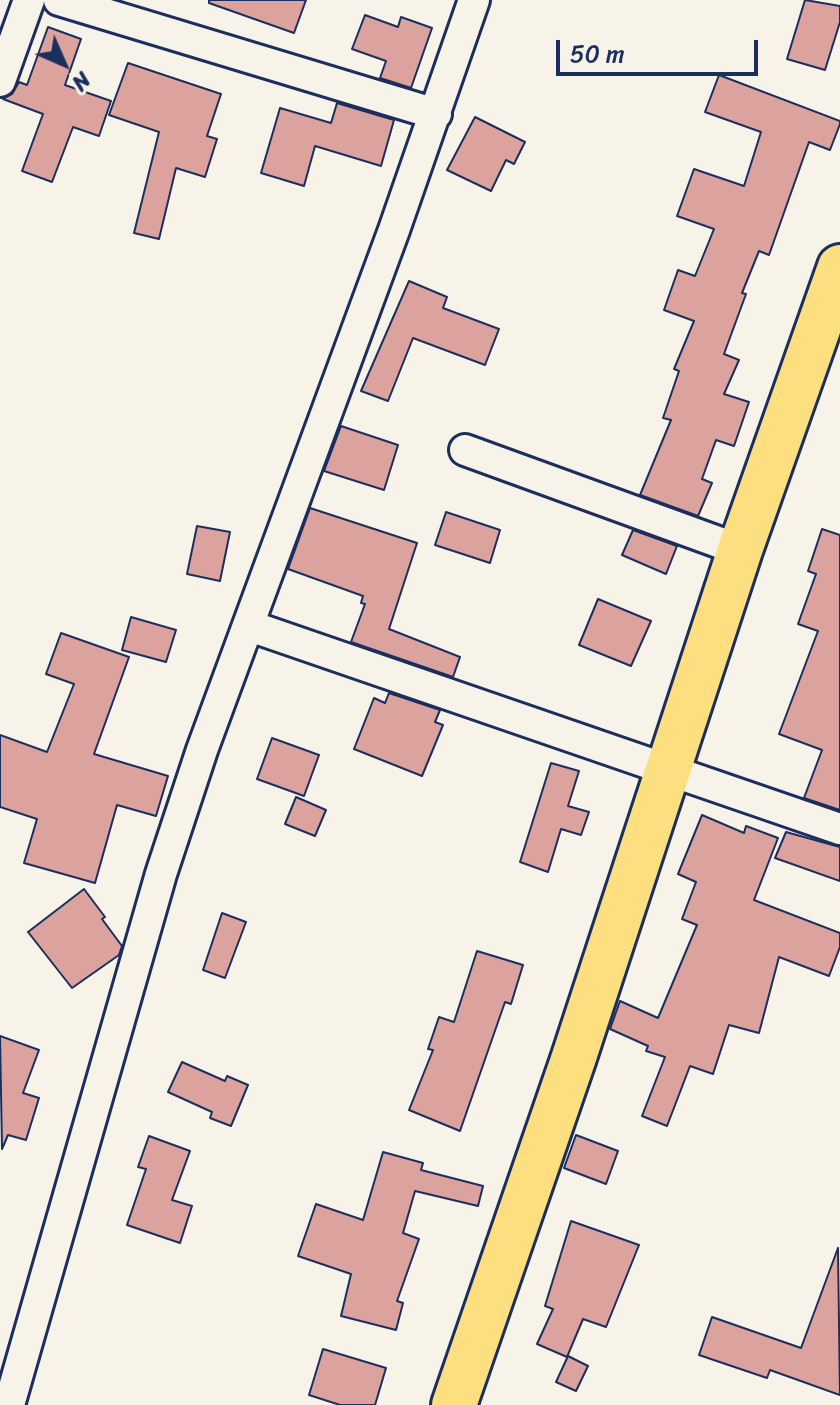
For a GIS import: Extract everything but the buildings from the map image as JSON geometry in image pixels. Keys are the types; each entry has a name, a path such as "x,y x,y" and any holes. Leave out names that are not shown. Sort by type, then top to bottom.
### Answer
{"highway":[{"path":"454,1405 573,1060 740,550 840,267"}],"street":[{"path":"0,81 29,0"},
{"path":"59,0 436,114"},
{"path":"9,1405 161,874 202,750 436,114 474,0"},
{"path":"465,450 740,550"},
{"path":"250,626 840,829"}]}
